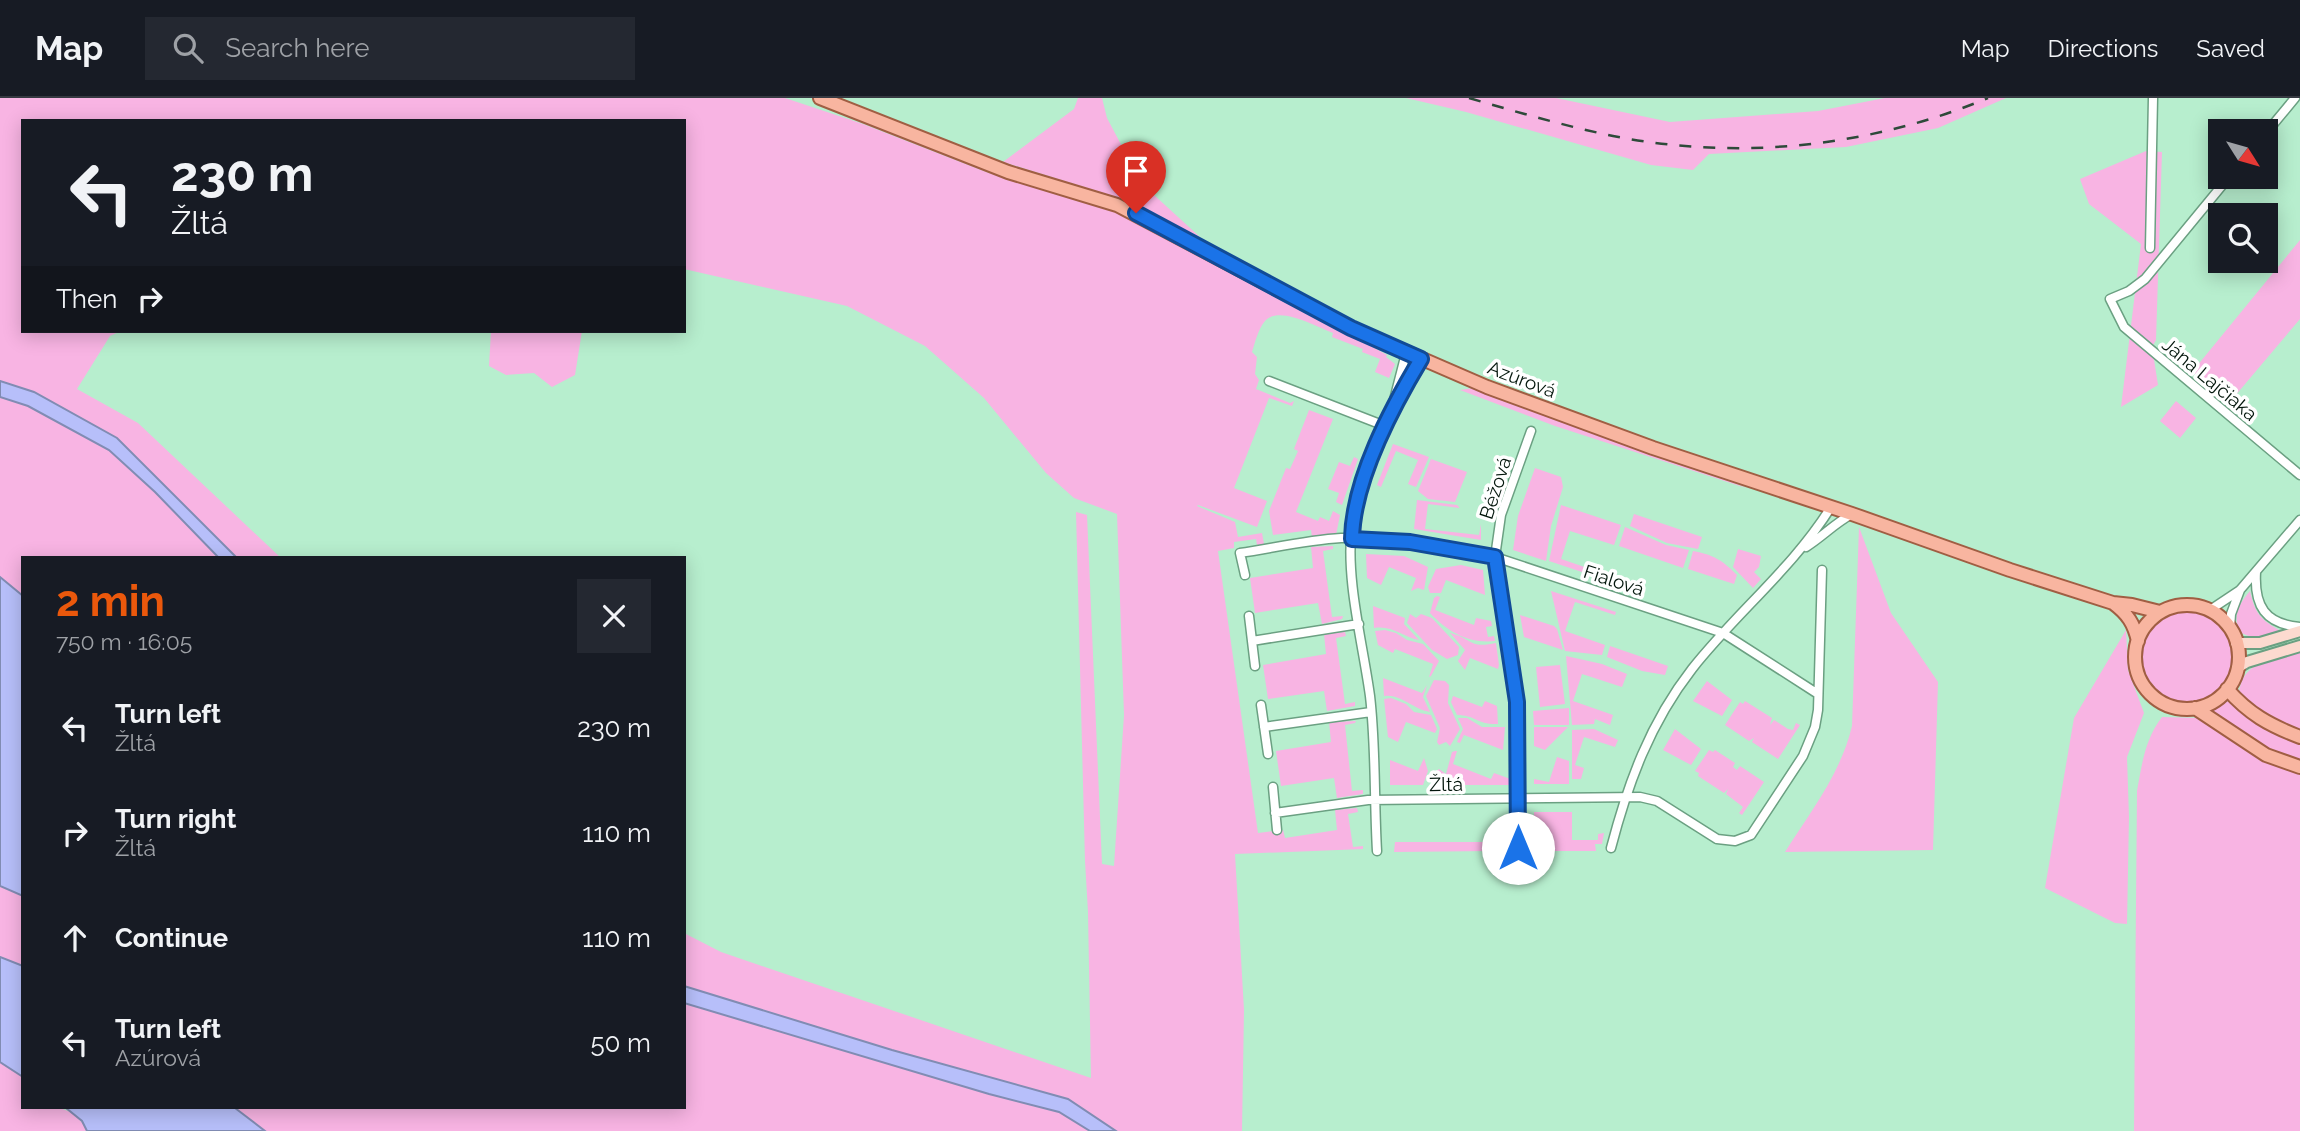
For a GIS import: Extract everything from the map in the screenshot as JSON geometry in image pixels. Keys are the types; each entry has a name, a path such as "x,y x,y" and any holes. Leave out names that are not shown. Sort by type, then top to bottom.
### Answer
{"main road":[{"name":"Azúrová","path":"820,98 1015,174 1100,199 1152,221 1351,328 1487,387 1590,425 2113,603 2160,612"},
{"path":"2113,603 2130,617 2138,641"},
{"path":"2184,605 2210,610 2230,628 2236,643 2237,668 2227,689 2215,700 2195,708 2174,708 2148,692 2136,669 2135,653 2138,641 2147,625 2160,612 2184,605"},
{"path":"2236,643 2260,643 2300,629"},
{"path":"2237,668 2300,646"},
{"path":"2227,689 2242,706 2258,718 2300,737"},
{"path":"2195,708 2259,751 2300,767"}],"street":[{"path":"2150,248 2153,98"},
{"path":"2278,119 2295,98"},
{"name":"Jána Lajčiaka","path":"2219,189 2145,279 2110,299 2123,327 2300,475"},
{"path":"1392,410 1406,353"},
{"path":"1377,850 1375,757 1352,575 1352,526 1362,484 1385,426 1421,359"},
{"path":"1269,381 1385,426"},
{"name":"Béžová","path":"1518,848 1517,702 1495,557 1498,523 1531,431"},
{"path":"1611,848 1625,797 1644,747 1661,714 1692,668 1801,551 1831,507"},
{"path":"1801,551 1826,534 1840,520 1852,514"},
{"path":"2210,610 2240,590 2300,520"},
{"path":"1245,575 1240,553 1342,538 1410,542 1495,557"},
{"name":"Fialová","path":"1495,557 1723,633 1818,694"},
{"path":"1518,798 1640,797 1657,801 1717,839 1735,841 1751,835 1803,756 1815,727 1822,570"},
{"path":"2256,572 2256,597 2265,614 2282,625 2300,629"},
{"path":"2230,628 2231,614 2240,590"},
{"path":"1249,616 1255,666"},
{"path":"1252,641 1359,624"},
{"path":"1261,705 1268,754"},
{"path":"1264,727 1371,712"},
{"path":"1273,787 1278,830"},
{"name":"Žltá","path":"1275,813 1375,800 1518,798"}],"shaded area":[{"path":"0,98 785,98 863,124 989,173 1116,209 1387,355 1395,364 1389,378 1375,372 1380,359 1332,337 1333,333 1288,316 1279,315 1265,321 1252,352 1257,357 1255,374 1259,380 1256,389 1290,403 1294,401 1292,406 1269,398 1234,488 1267,501 1257,527 1197,506 1235,522 1238,537 1262,533 1264,544 1257,545 1256,539 1234,542 1234,548 1218,551 1258,833 1283,830 1285,838 1337,830 1335,810 1357,808 1358,812 1348,814 1353,847 1363,846 1363,849 1235,854 1244,1010 1242,1131 265,1131 236,1109 686,1109 686,934 721,952 1091,1078 1076,512 1087,515 1102,864 1114,866 1124,715 1117,514 1074,498 1046,473 984,398 925,346 847,306 686,269 686,119 21,119 21,333 117,333 110,336 77,389 138,423 279,556 21,556 21,594 0,577"},
{"path":"1078,98 1102,98 1107,118 1142,184 1201,238 1125,200 1003,162 1074,109"},
{"path":"1406,98 1556,98 1670,122 1818,111 1885,98 2006,98 1938,128 1846,147 1709,154 1693,170 1651,165 1466,112"},
{"path":"2146,151 2162,152 2156,340 2152,347 2158,385 2121,407 2141,244 2089,204 2080,179"},
{"path":"2300,240 2300,319 2229,403 2192,372 2273,273 2278,273 2278,267"},
{"path":"491,333 582,333 575,375 552,387 534,373 506,375 489,366"},
{"path":"1473,388 1708,471 1746,488 1555,426 1460,390"},
{"path":"2176,401 2196,418 2180,438 2160,421"},
{"path":"1309,410 1333,419 1296,512 1318,521 1320,517 1329,521 1333,511 1340,515 1336,535 1312,537 1311,530 1273,535 1269,511 1286,468 1290,469 1298,451 1294,449"},
{"path":"1393,444 1429,457 1416,487 1408,484 1418,460 1396,451 1381,487 1377,485"},
{"path":"1354,457 1358,459 1342,505 1336,502 1339,493 1328,489 1339,462 1350,466"},
{"path":"1431,459 1467,472 1455,502 1428,499 1418,491"},
{"path":"1535,468 1561,477 1563,487 1551,526 1546,561 1513,550 1518,516"},
{"path":"1417,500 1457,505 1460,508 1428,504 1425,529 1479,535 1481,524 1481,540 1414,529"},
{"path":"1561,505 1621,525 1614,545 1570,531 1561,559 1605,574 1603,579 1549,561"},
{"path":"1634,514 1702,537 1698,549 1667,543 1630,526"},
{"path":"1625,527 1666,545 1689,550 1683,568 1619,546"},
{"path":"1859,527 1891,613 1938,682 1933,850 1785,852 1833,776 1852,726"},
{"path":"1333,546 1333,549 1323,551 1332,617 1343,616 1342,619 1322,624 1318,603 1255,613 1250,578 1313,568 1311,547"},
{"path":"1738,549 1761,556 1759,567 1754,572 1761,579 1753,588 1733,567"},
{"path":"1693,551 1712,556 1727,565 1737,575 1734,584 1688,569"},
{"path":"1366,554 1404,556 1428,567 1424,590 1418,588 1411,591 1416,578 1389,567 1381,585 1367,578"},
{"path":"1461,565 1483,570 1485,595 1446,580 1441,593 1430,593 1428,587 1436,569"},
{"path":"1551,591 1616,612 1615,615 1575,602 1565,631 1605,645 1602,655 1565,651"},
{"path":"2250,591 2260,615 2281,631 2254,638 2241,633 2237,622 2238,611"},
{"path":"1437,596 1440,597 1435,610 1474,625 1476,618 1491,621 1492,626 1486,627 1488,637 1494,636 1495,641 1476,641 1444,626 1430,613"},
{"path":"1373,606 1405,618 1404,624 1419,640 1386,628 1374,628"},
{"path":"2187,612 2204,615 2219,625 2229,640 2232,657 2229,674 2219,689 2204,699 2187,702 2170,699 2155,689 2145,674 2142,657 2145,640 2155,625 2170,615"},
{"path":"1410,614 1416,618 1421,614 1432,618 1459,647 1458,655 1447,659 1432,650 1407,623"},
{"path":"1520,615 1554,626 1563,650 1524,637"},
{"path":"1385,630 1423,644 1439,661 1431,676 1429,677 1433,664 1395,649 1393,653 1378,645 1375,631"},
{"path":"2126,630 2128,670 2144,713 2127,757 2127,924 2115,923 2045,888 2074,718"},
{"path":"1345,632 1346,636 1336,638 1345,704 1355,702 1355,706 1327,711 1324,691 1268,699 1263,665 1326,654 1324,634"},
{"path":"1450,633 1475,644 1496,643 1498,669 1470,658 1465,670 1458,661 1465,650"},
{"path":"1610,646 1668,666 1665,675 1642,671 1607,657"},
{"path":"2300,651 2300,732 2259,713 2239,694 2241,683 2252,668 2270,659"},
{"path":"1566,656 1602,664 1627,674 1622,687 1582,674 1573,701 1613,715 1610,725 1595,719 1594,724 1572,725"},
{"path":"1560,665 1565,704 1540,707 1536,667"},
{"path":"1383,678 1422,693 1427,685 1423,697 1430,712 1396,697 1384,696"},
{"path":"1434,680 1445,681 1449,685 1448,703 1460,729 1450,746 1446,742 1439,745 1437,742 1440,728 1426,696"},
{"path":"1707,681 1732,700 1722,716 1693,701"},
{"path":"1453,696 1482,707 1485,701 1497,706 1498,724 1457,715 1451,702"},
{"path":"1391,698 1406,704 1414,712 1431,715 1437,729 1435,733 1406,722 1398,742 1388,737 1384,699"},
{"path":"1745,701 1772,718 1770,725 1774,720 1793,730 1796,723 1800,725 1778,759 1752,742 1754,738 1749,741 1725,725 1740,702 1743,704"},
{"path":"2228,701 2262,726 2300,744 2300,762 2256,744 2212,711"},
{"path":"1569,708 1569,725 1534,725 1533,711"},
{"path":"2162,717 2200,718 2262,761 2300,774 2300,1131 2134,1131 2137,791 2148,743"},
{"path":"1458,718 1467,718 1482,727 1505,727 1503,750 1464,735 1460,743 1457,742 1463,729"},
{"path":"1356,721 1345,725 1352,791 1363,790 1363,794 1337,798 1334,778 1281,786 1276,751 1331,742 1329,722"},
{"path":"1534,727 1568,727 1545,750 1534,746"},
{"path":"1594,729 1618,740 1615,747 1584,737 1575,765 1584,768 1581,779 1572,779 1572,730"},
{"path":"1675,729 1701,749 1691,765 1663,750"},
{"path":"1709,750 1715,750 1735,763 1733,767 1737,770 1740,766 1764,782 1742,815 1739,813 1743,807 1726,794 1728,789 1724,793 1698,776 1699,773 1695,771"},
{"path":"1457,751 1453,764 1491,779 1494,773 1513,780 1513,785 1434,785 1445,783 1435,778 1435,772 1439,769 1446,774 1452,752"},
{"path":"1557,757 1569,761 1569,784 1534,784 1534,779 1549,782"},
{"path":"1424,758 1428,771 1423,785 1390,785 1390,760 1418,771"},
{"path":"1534,812 1572,812 1572,840 1598,840 1598,834 1604,833 1602,844 1595,844 1596,851 1534,851"},
{"path":"1395,842 1483,842 1486,849 1491,851 1394,852"},
{"path":"0,886 21,895 21,965 0,957"},
{"path":"0,1062 21,1076 21,1109 68,1111 75,1115 87,1131 0,1131"}],"water":[{"path":"0,381 34,392 117,438 235,556 217,556 155,492 109,450 28,406 0,397"},
{"path":"0,577 21,594 21,895 0,886"},
{"path":"0,957 21,965 21,1076 0,1062"},
{"path":"686,987 892,1050 1068,1099 1116,1131 1090,1131 1059,1112 989,1094 686,1004"},
{"path":"67,1109 236,1109 265,1131 87,1131 82,1121"}],"railway":[{"path":"1469,98 1613,136 1708,148 1804,145 1851,138 1943,115 1988,98"}],"route":[{"path":"1136,213 1351,328 1421,359 1392,410 1362,484 1352,526 1352,539 1410,542 1495,557 1517,702 1518,848"}]}
